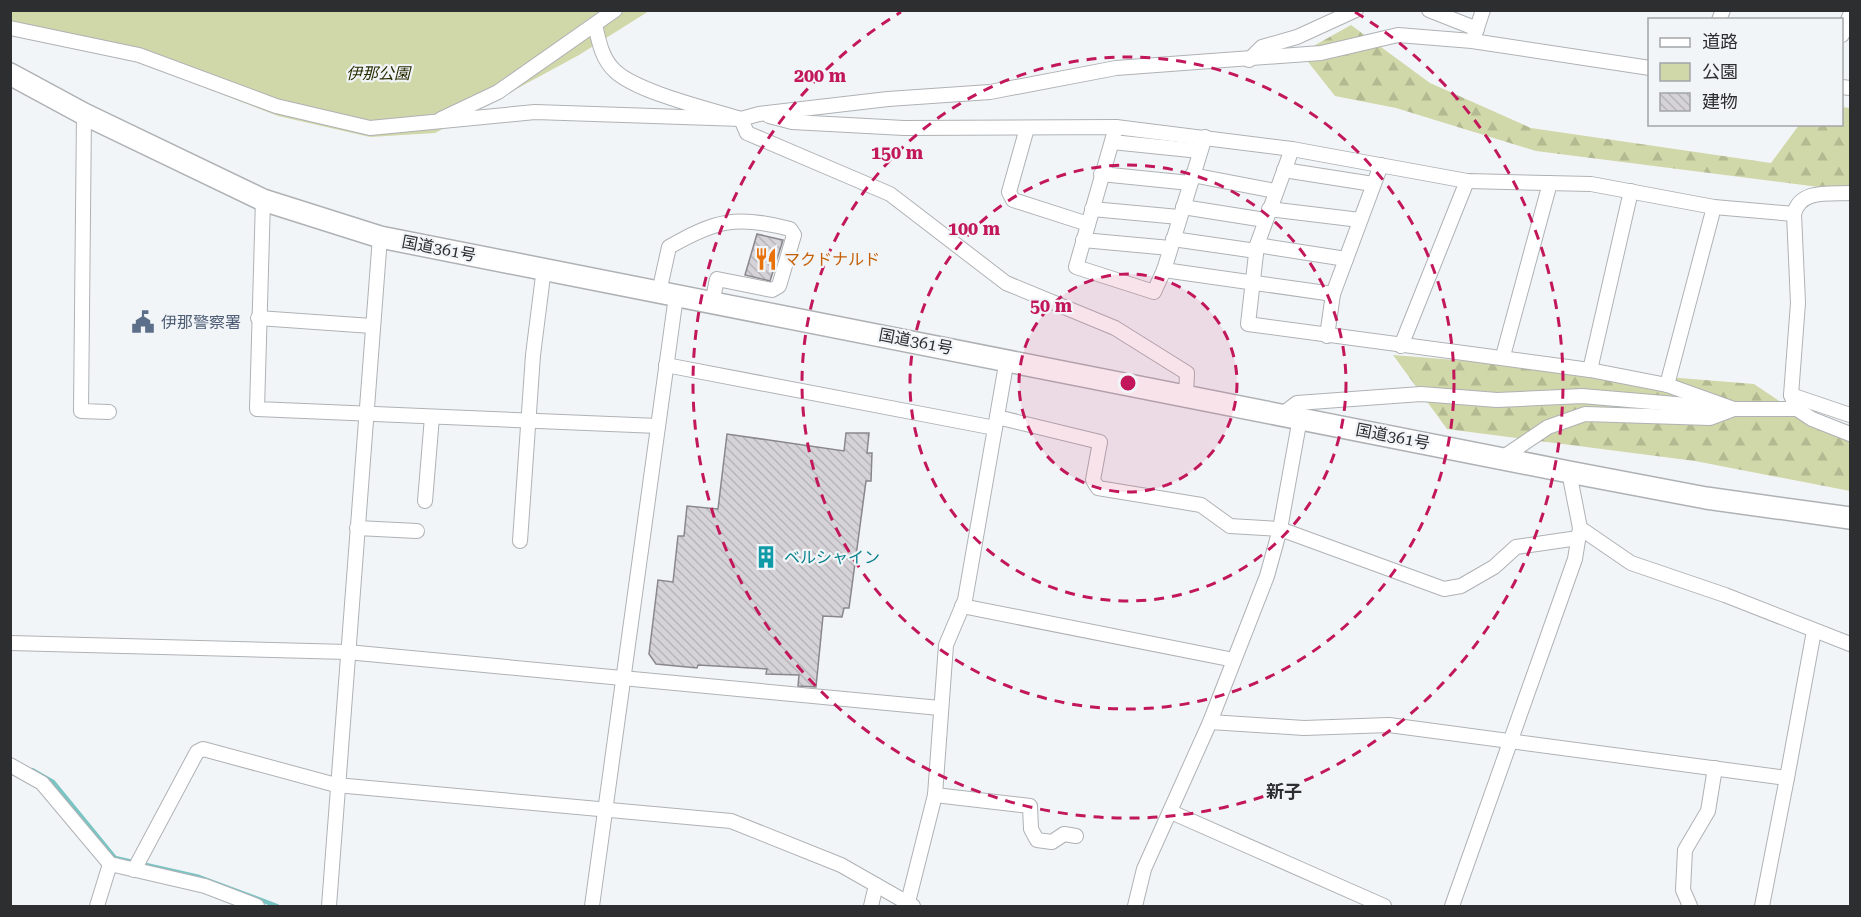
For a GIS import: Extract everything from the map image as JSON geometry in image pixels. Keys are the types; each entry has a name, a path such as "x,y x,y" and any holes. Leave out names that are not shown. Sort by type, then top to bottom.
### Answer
{"highway":[{"name":"国道361号","path":"10,74 84,114 263,200 380,237 1007,359 1569,472 1706,498 1851,518"}],"street":[{"path":"434,123 498,92 615,10"},
{"path":"1249,60 1262,47 1297,37 1356,10"},
{"path":"1429,10 1475,35"},
{"path":"1475,35 1483,10"},
{"path":"1843,33 1851,15"},
{"path":"596,25 600,50 615,71 625,78 635,84 741,119 747,133 890,194 1006,283 1115,327 1187,373 1185,395"},
{"path":"10,28 140,55 276,106 370,128 535,112 741,119 759,114 888,99 990,92 1116,68 1249,60 1321,52 1398,35 1475,35 1648,68"},
{"path":"84,114 81,411 109,412"},
{"path":"759,114 792,122 904,129 1116,127 1203,144"},
{"path":"1116,127 1076,267 1154,292 1164,270 1203,144"},
{"path":"1027,128 1009,192 1012,200 1088,224"},
{"path":"1112,142 1292,149 1467,181 1591,184 1714,207 1794,214"},
{"path":"1292,149 1256,248 1248,324 1401,346 1503,356 1590,370 1667,385 1734,409"},
{"path":"1327,336 1334,294 1381,165"},
{"path":"1284,170 1373,184"},
{"path":"1101,174 1191,179 1275,191"},
{"path":"1401,346 1467,181"},
{"path":"1503,356 1550,183"},
{"path":"1590,370 1631,191"},
{"path":"1851,193 1806,196 1797,204 1794,214 1798,303 1791,395 1797,409 1812,420 1851,434"},
{"path":"263,200 257,410 658,426"},
{"path":"1667,385 1714,207"},
{"path":"1092,209 1267,214 1360,220"},
{"path":"592,906 666,365 669,247 704,227 727,222 758,221 790,229 794,234 779,286 772,290 717,279 712,303"},
{"path":"329,906 336,785 380,237"},
{"path":"1083,240 1256,248 1346,259"},
{"path":"520,541 533,355 544,268"},
{"path":"1164,270 1334,294"},
{"path":"258,318 372,326"},
{"path":"137,865 197,752 203,749 336,785 605,812 731,821 841,865 909,906 935,795 946,645 962,606 1007,359"},
{"path":"666,365 1100,441 1093,480 1098,488 1201,505 1230,526 1280,529 1444,589 1461,586 1494,567 1516,547 1579,533 1631,563 1725,595 1814,632 1851,644"},
{"path":"1135,906 1144,869 1210,722 1267,576 1280,529 1290,416 1297,403 1421,394 1497,400 1582,396 1734,409 1797,409"},
{"path":"1791,395 1851,415"},
{"path":"1503,458 1548,427 1585,414 1710,418 1734,409"},
{"path":"425,501 432,417"},
{"path":"1452,906 1575,559 1579,533 1569,472"},
{"path":"357,528 417,531"},
{"path":"962,606 1234,660"},
{"path":"1762,906 1814,632"},
{"path":"10,643 347,652 940,708"},
{"path":"1210,722 1304,728 1389,725 1787,778"},
{"path":"10,765 42,783 110,864 137,865 205,886 257,906"},
{"path":"1690,906 1683,890 1685,850 1708,811 1715,768"},
{"path":"935,795 1030,806 1031,829 1036,840 1052,842 1064,834 1076,836"},
{"path":"1171,812 1384,906"},
{"path":"97,906 110,864"},
{"path":"871,906 876,885"}],"green space":[{"name":"伊那公園","path":"11,10 649,11 579,55 435,133 370,137 278,116 136,61 11,33"},
{"path":"1351,25 1430,83 1531,128 1771,163 1798,126 1843,126 1843,107 1850,108 1850,191 1536,151 1396,108 1335,96 1301,53"},
{"path":"1393,355 1754,384 1822,430 1850,428 1850,491 1695,461 1447,429"}],"building":[{"name":"マクドナルド","path":"757,234 783,240 770,281 745,275"},
{"name":"ベルシャイン","path":"846,433 869,433 867,453 872,453 871,481 866,481 849,608 844,608 842,617 823,616 816,687 798,686 799,675 766,674 767,669 698,665 697,668 656,664 649,654 658,580 673,582 678,536 684,536 687,506 718,509 727,434 844,451"}],"waterway":[{"path":"32,770 53,782 115,858 199,877 277,906"}],"place":[{"name":"マクドナルド","path":"766,259"},
{"name":"伊那警察署","path":"143,322"},
{"name":"ベルシャイン","path":"766,557"}],"district":[{"name":"新子","path":"1284,792"}]}
